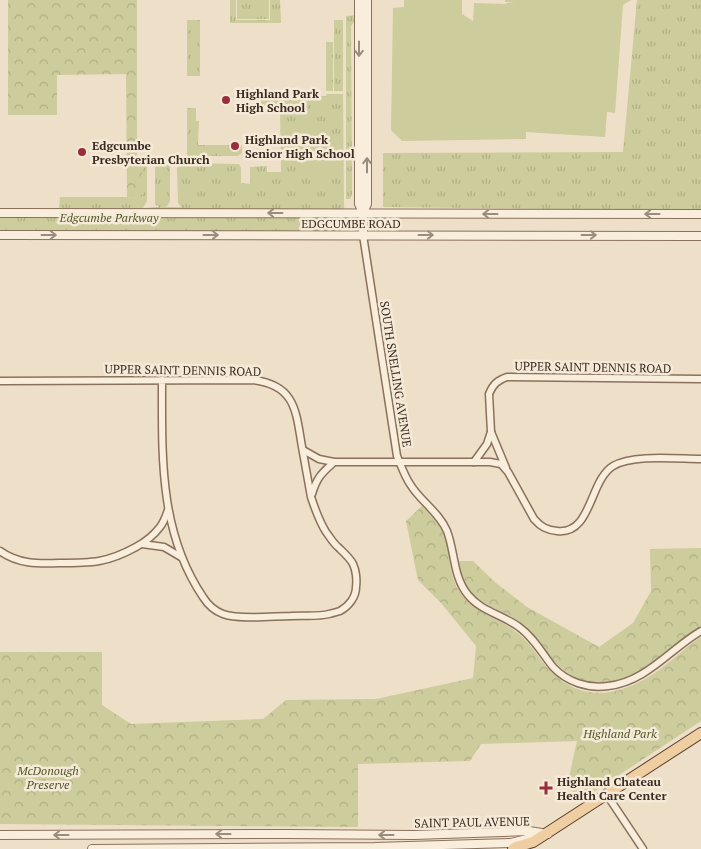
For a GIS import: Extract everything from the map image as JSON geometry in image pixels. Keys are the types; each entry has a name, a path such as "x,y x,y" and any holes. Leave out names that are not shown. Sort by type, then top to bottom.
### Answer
{"main road":[{"path":"513,849 531,846 701,733"}],"street":[{"name":"SOUTH SNELLING AVENUE","path":"359,0 359,204 363,213"},
{"name":"SOUTH SNELLING AVENUE","path":"367,0 367,204 363,213 363,235 395,448 410,484 443,522 462,586 468,595 479,605 507,618 522,629 554,668 575,682 590,686 618,685 647,671 701,631"},
{"name":"EDGCUMBE ROAD","path":"0,213 701,214"},
{"name":"EDGCUMBE ROAD","path":"0,234 701,236"},
{"name":"UPPER SAINT DENNIS ROAD","path":"474,462 487,444 490,432 489,394 491,388 499,380 507,377 701,379"},
{"name":"UPPER SAINT DENNIS ROAD","path":"0,381 162,380 253,380 273,384 287,395 292,402 297,417 311,497 319,519 326,532 353,564 356,588 350,604 338,612 324,615 237,617 215,610 203,598 181,557 172,528 162,451 162,380"},
{"path":"490,432 508,472 534,519 546,530 561,532 572,529 582,519 598,485 608,470 614,465 638,458 701,459"},
{"path":"303,450 319,459 334,462 490,462 501,464 508,472"},
{"path":"311,497 315,482 334,462"},
{"path":"0,551 14,559 34,564 85,563 111,559 142,544 161,526 169,509"},
{"path":"142,544 164,547 181,557"},
{"path":"607,795 643,849"},
{"name":"SAINT PAUL AVENUE","path":"0,835 414,835 529,831 548,834"},
{"name":"SAINT PAUL AVENUE","path":"92,849 375,847 511,843 548,834"}],"green space":[{"path":"8,0 137,0 137,162 142,163 142,194 134,198 127,197 126,74 57,75 57,115 8,115"},
{"path":"230,0 236,0 236,20 270,20 270,0 280,0 281,23 230,23"},
{"path":"237,0 269,0 269,19 237,19"},
{"name":"Highland Park Senior High School","path":"404,0 462,0 462,14 473,21 474,3 506,4 515,2 505,2 505,0 631,0 623,5 615,113 607,112 605,137 526,132 526,139 402,141 391,130 393,8 404,7"},
{"path":"637,0 701,0 701,211 383,207 383,153 623,152"},
{"path":"355,15 355,21 351,26 352,194 350,199 346,199 346,16"},
{"path":"187,20 200,20 200,76 187,76"},
{"path":"334,20 343,20 343,91 334,91"},
{"path":"326,42 333,42 333,91 326,91"},
{"name":"Edgcumbe Parkway","path":"327,94 343,94 344,206 350,238 0,238 0,208 59,208 60,197 133,198 142,194 142,163 147,163 147,201 143,208 159,207 155,204 155,166 158,163 168,163 170,167 170,201 166,207 181,207 178,203 177,168 182,163 239,164 241,168 241,183 250,184 250,167 267,166 267,172 281,172 280,106 261,106 261,100 282,96 326,96","holes":["304,125 296,175 296,153 292,137 294,129"]},
{"path":"187,108 196,108 196,121 199,121 198,145 242,145 242,153 238,156 187,156"},
{"path":"304,124 318,137 326,149 325,176 296,176 296,154 292,137 294,129"},
{"path":"422,506 442,530 448,546 453,579 465,599 479,610 520,635 550,670 569,685 583,691 598,693 627,687 655,673 701,637 701,721 578,802 568,782 577,741 481,744 470,761 358,764 358,827 0,824 0,652 102,652 102,705 131,724 263,719 286,700 376,699 473,678 476,646 441,603 418,580 406,521"},
{"path":"701,548 701,626 651,665 627,677 601,682 588,681 564,670 522,625 475,596 462,578 458,561 473,561 496,583 527,607 599,647 633,623 651,591 650,549"}],"place":[{"name":"Highland Park High School","path":"226,100"},
{"name":"Highland Park Senior High School","path":"235,146"},
{"name":"Edgcumbe Presbyterian Church","path":"82,152"},
{"name":"Highland Chateau Health Care Center","path":"546,788"}],"park label":[{"name":"Highland Park","path":"620,733"},
{"name":"McDonough Preserve","path":"48,777"}]}
